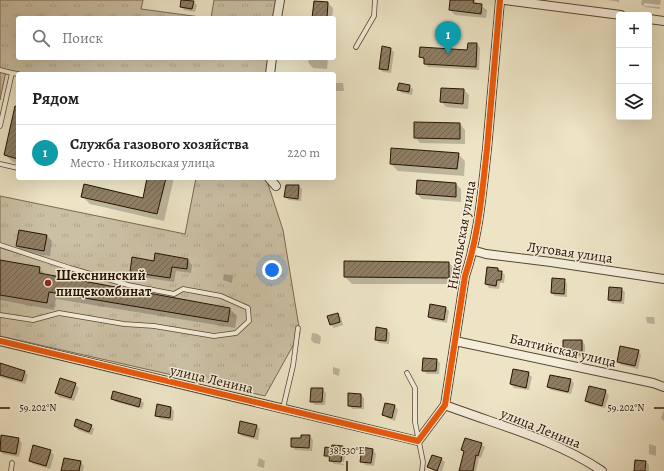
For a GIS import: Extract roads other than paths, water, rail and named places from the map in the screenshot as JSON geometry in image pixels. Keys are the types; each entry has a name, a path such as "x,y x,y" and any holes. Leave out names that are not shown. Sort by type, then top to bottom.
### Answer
{"street":[{"path":"278,16 280,0"},
{"name":"Никольская улица","path":"418,441 445,405 465,276 481,206 496,66 500,0"},
{"path":"505,0 616,14"},
{"path":"652,19 664,21"},
{"path":"270,72 272,60"},
{"path":"271,180 276,186"},
{"name":"Луговая улица","path":"472,250 486,254 664,279"},
{"name":"улица Ленина","path":"0,341 418,441"},
{"name":"Балтийская улица","path":"455,341 533,356 653,383 664,387"},
{"name":"улица Ленина","path":"445,405 516,430 584,459 602,471"}],"lane":[{"path":"356,47 374,16 375,0"},
{"path":"0,70 16,74"},
{"path":"0,126 12,73"},
{"path":"0,164 16,168"},
{"path":"0,245 128,285 174,294 183,289 221,296 248,308 248,321 236,333 214,336 154,326 124,324 59,313 33,320 0,315"},
{"path":"283,408 293,366 298,328"},
{"path":"407,373 415,388 418,441 423,462 422,471"},
{"path":"11,471 12,463"}],"place":[{"name":"Служба газового хозяйства","path":"448,54"},
{"name":"Шекснинский пищекомбинат","path":"48,283"}]}
